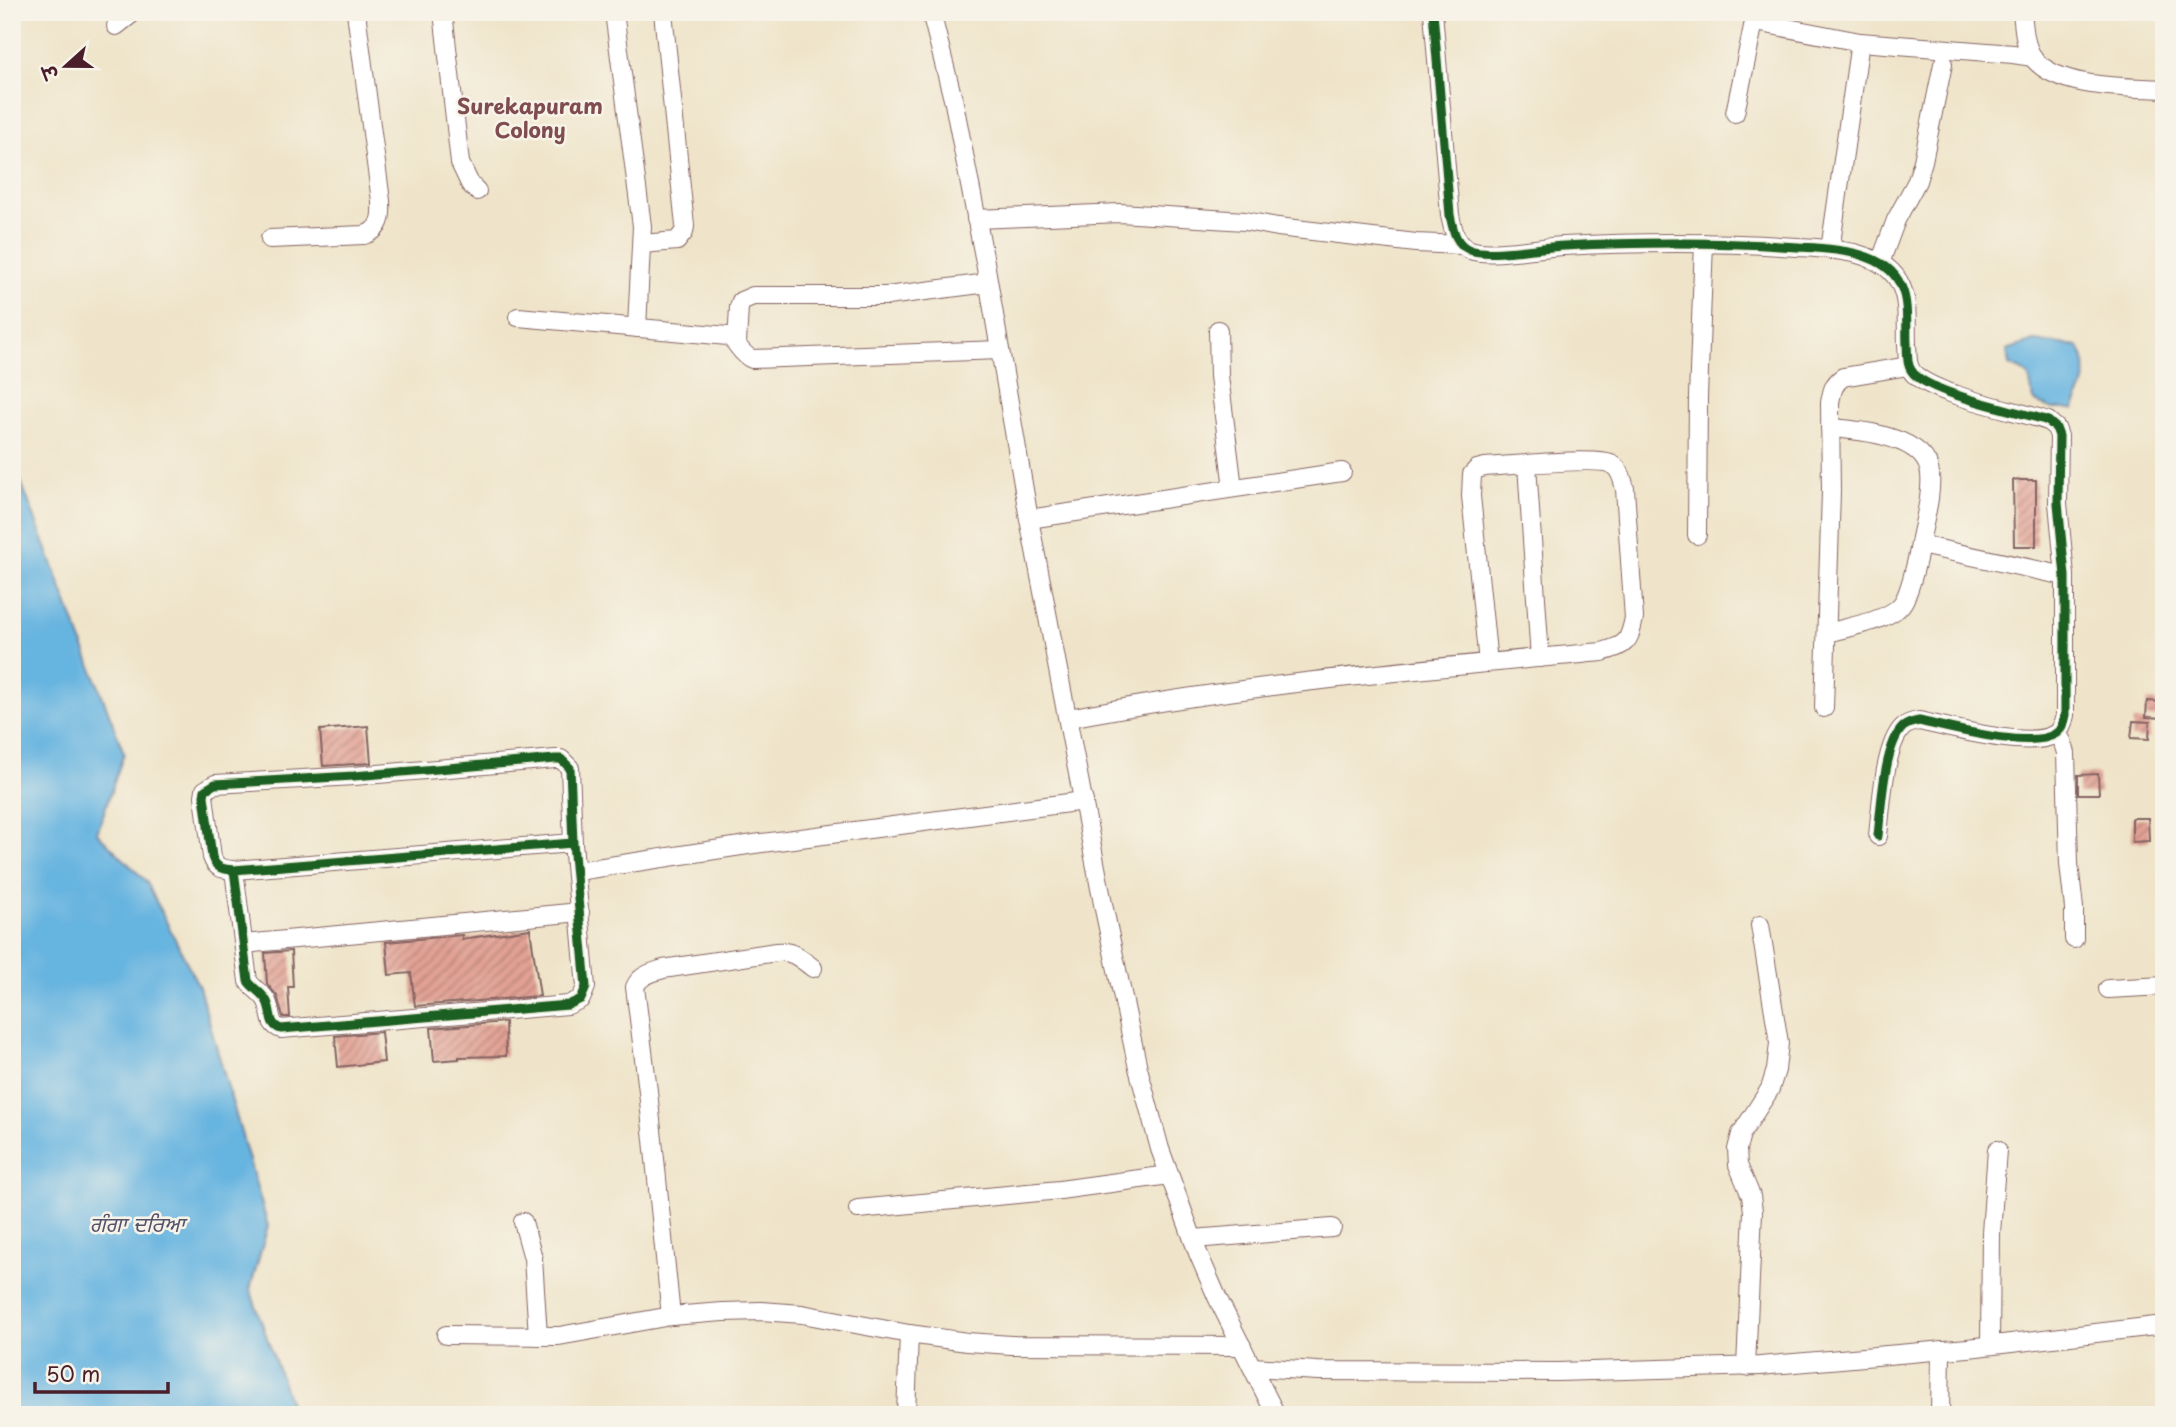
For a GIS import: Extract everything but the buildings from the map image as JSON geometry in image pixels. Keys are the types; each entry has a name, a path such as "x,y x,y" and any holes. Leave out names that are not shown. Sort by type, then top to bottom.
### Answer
{"street":[{"path":"117,26 134,12"},
{"path":"270,239 364,235 372,233 378,227 382,216 381,201 356,12"},
{"path":"443,12 460,163 470,184 477,191"},
{"path":"614,12 642,226 637,328"},
{"path":"642,244 677,241 685,226 663,12"},
{"path":"931,12 954,103 1029,519 1138,1068 1160,1149 1193,1239 1217,1297 1276,1415"},
{"path":"1433,12 1450,215 1454,234 1461,246"},
{"path":"2022,12 2025,39 2033,57 2043,67 2061,77 2097,84 2164,89"},
{"path":"1735,113 1756,17 1860,42 2033,57"},
{"path":"1830,250 1860,42"},
{"path":"1880,263 1896,220 1917,181 1943,64"},
{"path":"976,219 1133,214 1245,221 1416,243 1461,246 1473,251 1704,243 1830,250 1880,263 1893,272 1902,287 1908,366 1915,375 1943,390 2048,421 2056,428 2059,436 2058,503 2065,576 2065,716 2057,733 2030,740 1999,737 1919,721 1903,727 1888,759 1878,836"},
{"path":"1697,535 1698,397 1704,243"},
{"path":"737,343 741,301 753,296 887,296 988,282"},
{"path":"518,317 728,336 752,359 1000,350"},
{"path":"1218,330 1219,376 1233,488"},
{"path":"1824,708 1831,492 1830,403 1835,382 1860,373 1908,366"},
{"path":"1827,633 1872,620 1901,605 1906,597 1920,545 1930,474 1926,459 1915,450 1871,432 1830,428"},
{"path":"1069,718 1150,702 1281,684 1602,652 1621,646 1630,636 1634,618 1625,489 1622,476 1613,465 1602,462 1485,467 1476,469 1472,474 1471,496 1488,663"},
{"path":"1527,465 1539,658"},
{"path":"1029,519 1342,471"},
{"path":"1920,545 2065,576"},
{"path":"2057,733 2066,753 2074,939"},
{"path":"234,870 248,981 266,1000 272,1023 277,1028 568,1005 581,999 586,988 573,844 572,775 567,763 561,760 354,776 222,782 209,787 204,796 212,857 216,866 222,869 573,844"},
{"path":"577,871 754,844 1084,801"},
{"path":"244,944 580,912"},
{"path":"1746,1367 1753,1211 1751,1196 1738,1165 1737,1149 1741,1134 1770,1089 1780,1044 1760,925"},
{"path":"671,1316 635,987 638,979 663,969 776,951 787,951 813,968"},
{"path":"2108,989 2164,986"},
{"path":"1990,1346 1991,1233 1997,1150"},
{"path":"858,1209 1060,1191 1169,1175"},
{"path":"523,1222 533,1258 538,1336"},
{"path":"1193,1239 1332,1228"},
{"path":"446,1335 538,1336 594,1331 671,1316 736,1312 802,1314 909,1334 1011,1345 1242,1346"},
{"path":"1253,1367 1318,1371 1557,1373 1746,1367 1990,1346 2164,1325"},
{"path":"906,1415 909,1334"},
{"path":"1940,1415 1941,1350"}],"water":[{"path":"2034,341 2078,346 2085,362 2085,378 2073,409 2053,409 2035,402 2028,375 2009,365 2007,350"},
{"name":"ਗੰਗਾ ਦਰਿਆ","path":"12,458 124,753 97,833 146,881 199,987 268,1226 250,1289 294,1415 12,1415"}],"cycle path":[{"path":"1433,12 1450,215 1456,235 1465,247 1479,252 1490,252 1564,246 1710,243 1811,248 1871,258 1894,274 1904,293 1908,360 1914,374 1925,382 1958,396 2048,421 2056,428 2059,436 2058,503 2065,576 2065,715 2062,726 2055,734 2027,740 1988,736 1919,721 1903,727 1888,762 1878,836"},
{"path":"234,870 223,869 212,857 204,796 205,790 215,784 354,776 555,759 561,759 570,768 573,843 586,987 581,999 568,1005 281,1029 273,1022 264,997 248,981 234,870 573,843"}],"district":[{"name":"Surekapuram Colony","path":"530,119"}]}
